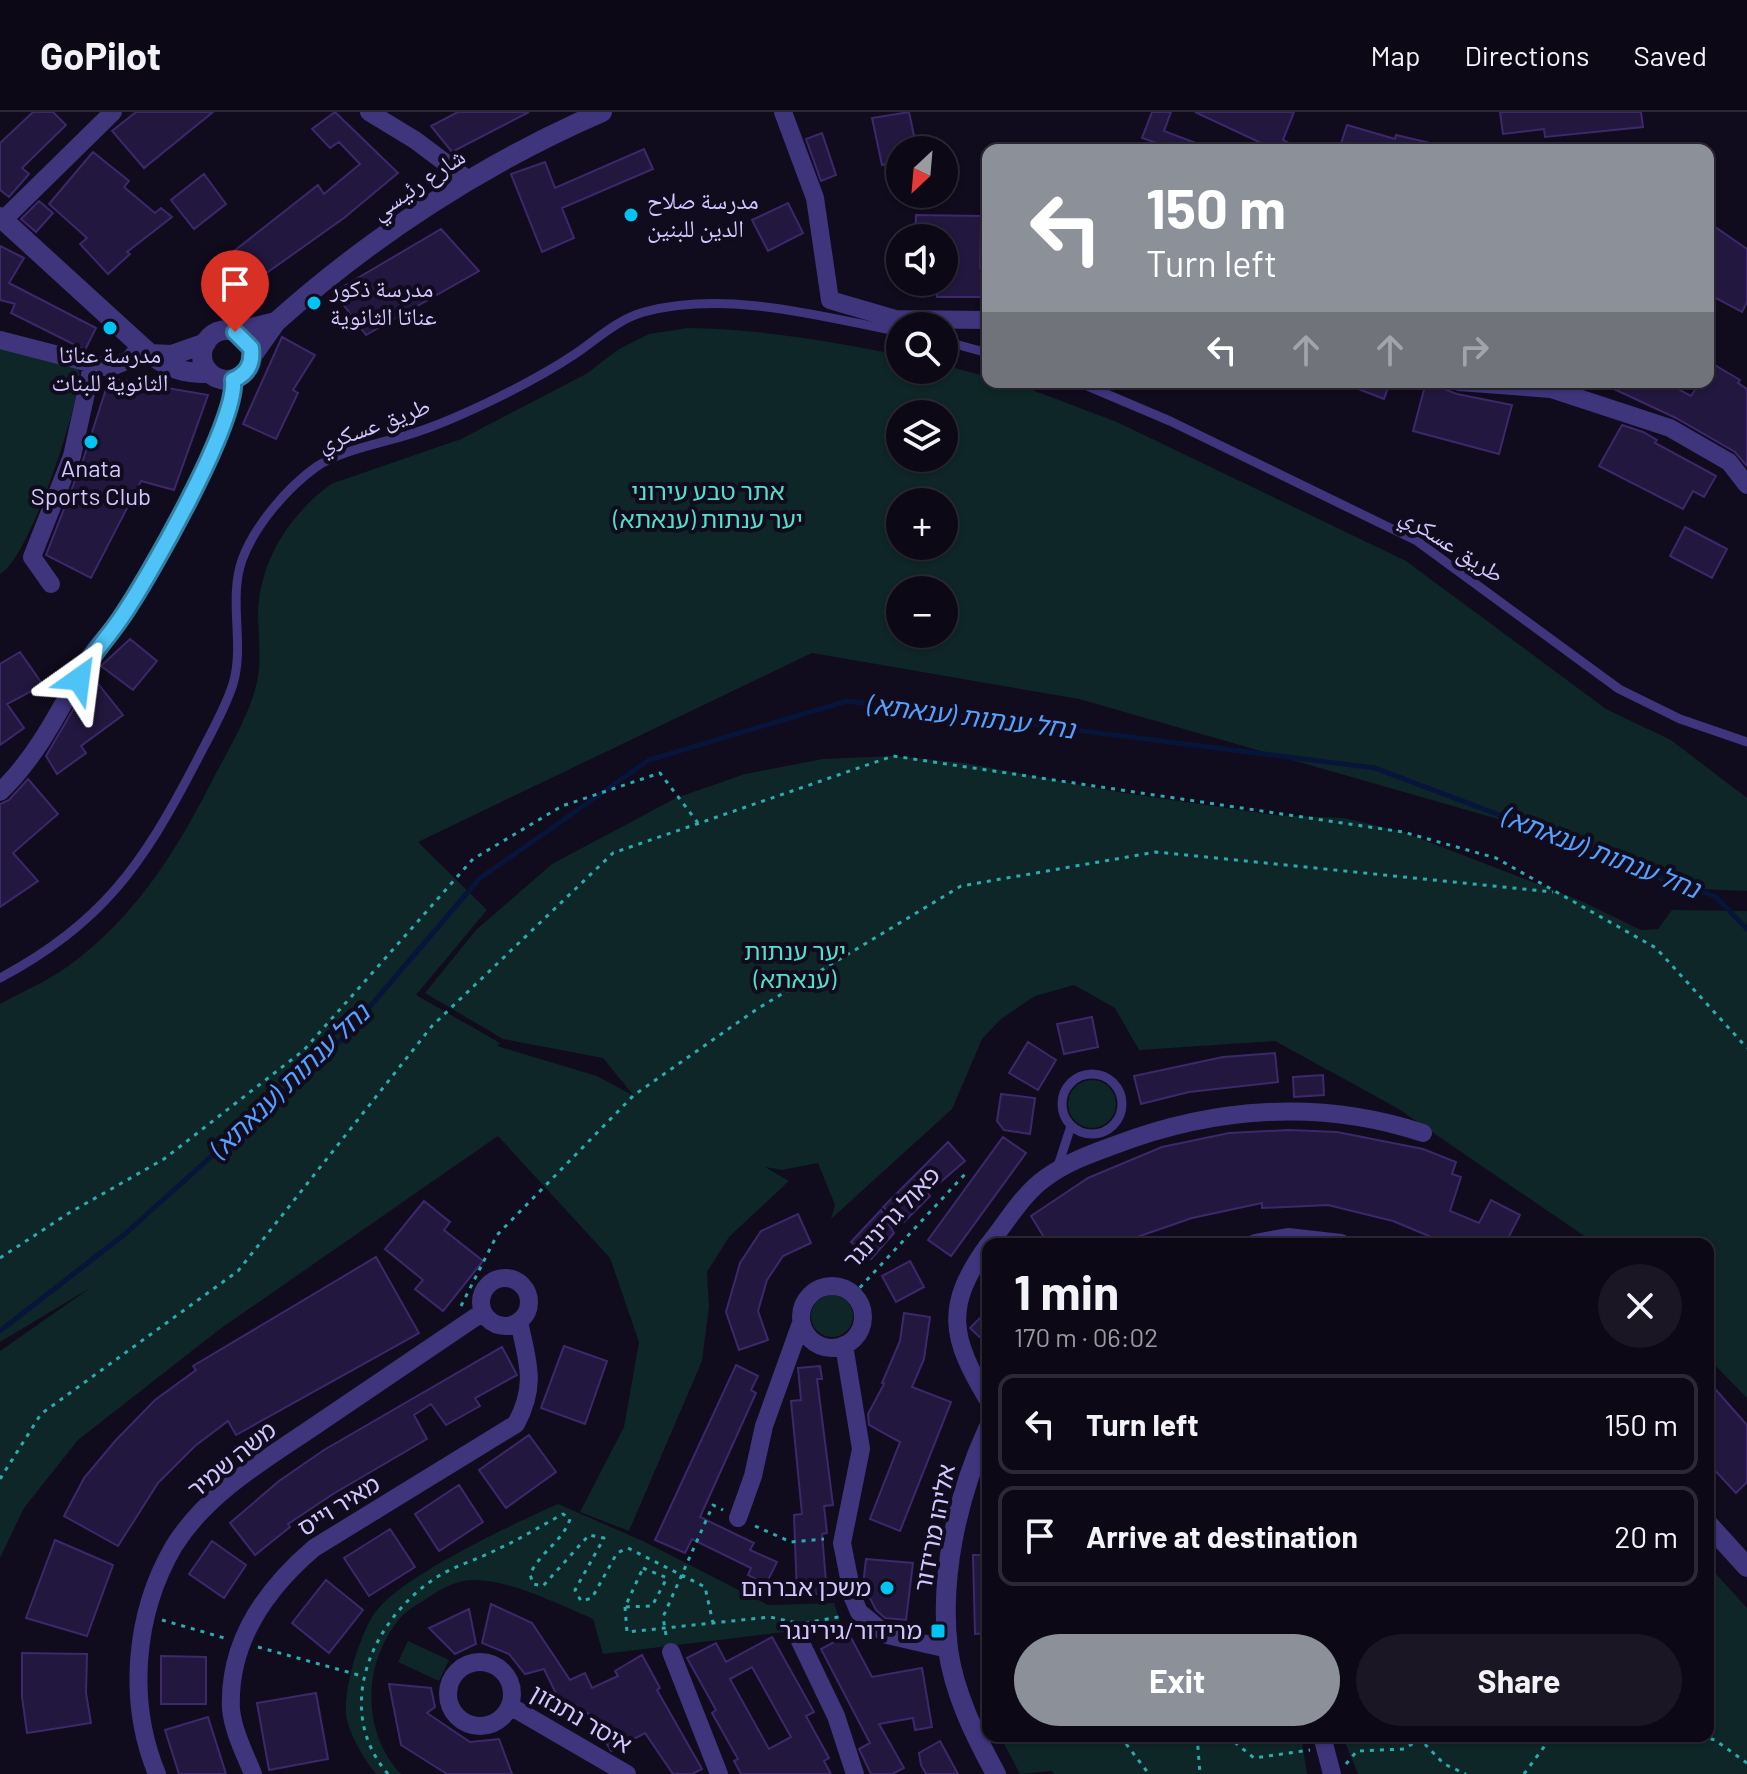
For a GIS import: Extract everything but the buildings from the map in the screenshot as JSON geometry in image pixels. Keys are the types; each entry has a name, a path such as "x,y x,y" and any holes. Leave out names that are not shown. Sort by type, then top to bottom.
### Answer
{"street":[{"path":"113,112 2,218 145,351 168,368 185,373 210,373 233,380 247,371 252,356 248,341 235,332"},
{"path":"369,112 415,140 467,179"},
{"name":"شارع رئيسي","path":"252,356 276,322 302,298 467,179 602,112"},
{"path":"783,112 815,198 830,300 895,319 982,320"},
{"path":"0,340 70,356 92,366 118,366 145,351 172,355 206,343 219,332 235,332 276,322"},
{"path":"206,343 203,358 210,373"},
{"path":"51,584 32,557 72,456 92,366"},
{"path":"0,792 16,776 88,659 132,601 194,491 232,401 233,380"},
{"path":"1538,388 1551,389 1670,428 1729,462 1747,485"},
{"path":"994,1238 1042,1180 1072,1161 1151,1131 1229,1114 1312,1111 1359,1115 1423,1133"},
{"path":"982,1256 959,1296 955,1324 957,1343 982,1389"},
{"path":"509,1278 524,1287 529,1300 528,1308 519,1322 501,1326 483,1312 481,1296 485,1288 499,1279 509,1278"},
{"name":"פאול גרינינגר","path":"801,1323 805,1302 818,1289 839,1287 853,1295 862,1309 859,1331 844,1345"},
{"name":"משה שמיר","path":"157,1774 137,1699 140,1645 151,1599 175,1546 209,1504 247,1472 483,1312"},
{"name":"מאיר וייס","path":"253,1774 231,1710 241,1647 251,1620 286,1572 314,1548 516,1424 529,1401 531,1382 519,1322"},
{"path":"801,1323 805,1333 823,1346 844,1345 861,1449 843,1537 844,1564 859,1612 887,1635 948,1649"},
{"path":"738,1518 753,1476 764,1426 801,1323"},
{"name":"אליהו מרידור","path":"982,1442 961,1508 950,1561 946,1602 948,1649 955,1682 979,1743 996,1774"},
{"path":"1714,1531 1747,1567"},
{"path":"800,1641 836,1716 855,1774"},
{"path":"671,1652 719,1774"},
{"name":"איסר נתנזון","path":"510,1706 627,1774"},
{"path":"1324,1742 1334,1774"}],"lane":[{"name":"طريق عسكري","path":"0,978 65,940 122,883 150,847 219,718 233,684 238,653 237,587 243,559 283,498 321,464 451,418 574,355 607,330 643,312 686,305 735,306 791,311 886,329"},
{"path":"958,345 982,351"},
{"name":"طريق عسكري","path":"1092,388 1170,421 1417,541 1619,689 1669,714 1747,742"},
{"path":"1056,1171 1071,1126 1062,1107 1067,1087 1087,1074 1112,1081 1122,1099 1119,1120 1099,1134 1089,1135 1071,1126"}],"path":[{"path":"0,1479 41,1414 238,1271 432,1026 613,853 893,756 1403,832 1496,858 1656,948 1747,1048"},
{"path":"0,1258 69,1213 164,1159 304,1050 473,859 562,806 660,773 698,823"},
{"path":"445,1338 497,1235 634,1095 757,1009 961,886 1156,852 1557,892"},
{"name":"פאול גרינינגר","path":"853,1295 966,1173"},
{"path":"671,1652 663,1617 713,1505 791,1542 843,1537"},
{"path":"388,1774 366,1737 359,1711 362,1676 378,1641 398,1612 439,1576 501,1548 563,1514 570,1519 566,1534 546,1547 537,1560 530,1574 533,1584 543,1586 589,1535 604,1538 575,1590 581,1601 592,1598 617,1553 628,1548 705,1587 713,1623"},
{"path":"625,1607 652,1606 667,1578 643,1568 625,1607 627,1632 770,1617 800,1624 859,1612"},
{"path":"1714,1740 1747,1763"},
{"path":"979,1743 988,1742"},
{"path":"1125,1742 1149,1774"},
{"path":"1197,1742 1200,1774"},
{"path":"1234,1742 1254,1758 1324,1742"},
{"path":"1334,1774 1357,1751 1404,1749 1415,1742"},
{"path":"1423,1742 1444,1764 1466,1774"},
{"path":"1524,1774 1548,1742"}],"green space":[{"path":"688,328 742,331 886,352 886,384 958,384 958,369 982,375 982,388 1027,388 1117,422 1406,561 1606,709 1671,740 1747,798 1747,891 1677,888 1561,837 1079,699 812,653 418,842 487,910 416,995 500,1043 497,1046 597,1076 634,1096 603,1058 503,1039 425,993 476,930 552,864 676,798 745,774 823,759 893,756 965,763 1118,792 1274,815 1344,818 1403,832 1579,900 1641,930 1658,929 1672,910 1747,911 1747,1398 1714,1364 1714,1238 1587,1238 1397,1108 1275,1041 1139,1050 1115,1008 1074,985 1035,996 1001,1019 982,1039 952,1109 831,1219 835,1205 818,1163 782,1170 765,1167 789,1181 729,1237 707,1272 709,1307 702,1361 629,1531 580,1512 624,1427 639,1342 610,1258 498,1136 220,1329 78,1440 24,1508 0,1558 0,1351 90,1288 0,1342 0,1004 61,971 101,939 139,898 172,852 231,746 251,702 259,672 258,618 263,578 278,542 301,511 331,484 461,439 586,374 619,349 649,334"},
{"path":"0,347 77,365 80,375 50,482 24,542 12,563 0,574"},
{"path":"1092,1080 1109,1087 1116,1104 1109,1121 1092,1128 1075,1121 1068,1104 1075,1087"},
{"path":"832,1295 847,1301 853,1316 847,1331 832,1337 817,1331 811,1316 817,1301"},
{"path":"558,1504 643,1541 768,1605 834,1603 841,1625 603,1654 593,1619 501,1584 471,1580 459,1582 436,1592 403,1614 379,1655 371,1697 373,1718 388,1757 401,1774 376,1774 355,1742 346,1709 353,1666 374,1614 387,1599 431,1568 487,1537"},
{"path":"1714,1572 1747,1608 1747,1774 1358,1774 1345,1742 1714,1742"},
{"path":"408,1641 449,1660 439,1681 398,1662"},
{"path":"1003,1742 1302,1742 1307,1774 1054,1774 1052,1771 1020,1774"}],"waterway":[{"name":"נחל ענתות (ענאתא)","path":"0,1331 125,1234 343,1038 479,879 649,760 847,701 1375,768 1716,897 1747,929"}],"place":[{"name":"مدرسة صلاح الدين للبنين","path":"631,215"},
{"name":"مدرسة ذكور عناتا الثانوية","path":"314,303"},
{"name":"مدرسة عناتا الثانوية للبنات","path":"110,328"},
{"name":"Anata Sports Club","path":"91,442"},
{"name":"משכן אברהם","path":"887,1588"},
{"name":"מרידור/גירינגר","path":"938,1631"}],"route":[{"path":"79,679 88,659 132,601 194,491 232,401 233,380 241,377 251,364 248,341 235,332"}],"park label":[{"name":"אתר טבע עירוני יער ענתות (ענאתא)","path":"708,506"},
{"name":"יער ענתות (ענאתא)","path":"795,966"}]}
